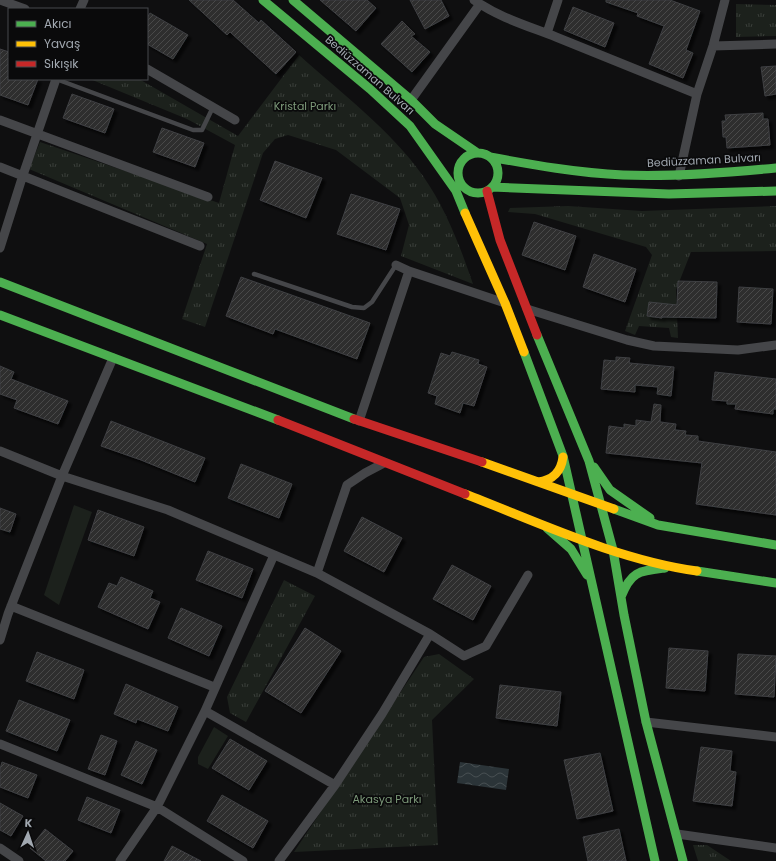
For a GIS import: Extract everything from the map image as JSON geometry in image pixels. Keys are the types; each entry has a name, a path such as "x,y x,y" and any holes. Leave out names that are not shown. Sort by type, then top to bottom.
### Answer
{"street":[{"path":"0,0 22,8"},
{"name":"Bediüzzaman Bulvarı","path":"264,0 370,89 410,126 429,154 446,175 460,201 505,303 563,456 573,494 593,588 656,861"},
{"name":"Bediüzzaman Bulvarı","path":"293,0 411,100 435,124 476,152"},
{"path":"546,33 558,0"},
{"path":"679,176 697,94 713,46 723,0"},
{"path":"411,100 477,2 518,24 546,33 697,94"},
{"path":"713,46 776,44"},
{"path":"148,70 236,120"},
{"path":"0,248 56,80"},
{"path":"0,120 208,197"},
{"path":"461,184 458,173 461,161 470,154 476,152 490,156 498,169 497,179 490,189 500,240 589,461 613,550 621,599 646,722 683,861"},
{"name":"Bediüzzaman Bulvarı","path":"490,156 564,170 623,175 679,176 776,168"},
{"path":"0,167 200,246"},
{"path":"446,175 461,184 470,192 482,193 490,189 676,195 728,195 776,191"},
{"path":"396,265 409,271 505,303"},
{"path":"358,421 409,271"},
{"path":"0,282 358,421 573,494 658,525 776,545"},
{"path":"527,309 627,340 654,346 738,350 776,345"},
{"path":"0,314 342,444 384,463 613,550 667,567 776,583"},
{"path":"0,640 6,610 113,358"},
{"path":"0,451 62,476 168,510 317,573 430,634 464,656 486,646 528,575"},
{"path":"538,482 545,482 556,475 562,464 563,456"},
{"path":"589,461 616,495 648,517 670,527"},
{"path":"317,573 347,485 384,463"},
{"path":"532,519 556,534 570,549 593,588"},
{"path":"120,861 157,807 205,711 274,555"},
{"path":"621,599 627,581 634,574 643,570 667,567"},
{"path":"6,610 214,688"},
{"path":"279,861 335,785 382,714 430,634"},
{"path":"205,711 335,785"},
{"path":"646,722 776,737"},
{"path":"0,744 157,807 243,861"},
{"path":"677,834 776,848"},
{"path":"0,848 19,861"}],"lane":[{"path":"59,80 193,130 202,130 213,107"},
{"path":"254,274 352,307 364,308 372,302 396,265"}],"green space":[{"path":"736,4 776,5 776,36 736,37"},
{"name":"Kristal Parkı","path":"299,55 381,127 423,176 446,215 473,284 401,256 409,225 400,198 336,150 288,135 275,139 263,153 205,327 182,319 207,244 29,169 40,142 219,203 235,145 187,119 92,80 141,80 238,136"},
{"path":"568,206 642,211 776,206 776,251 691,252 676,290 678,338 671,337 669,328 639,326 635,335 625,331 652,255 646,247 535,214 508,212 510,208"},
{"path":"74,505 92,512 59,605 44,595"},
{"path":"284,580 315,596 246,722 230,713 227,697"},
{"name":"Akasya Parkı","path":"439,654 474,679 432,720 438,845 294,852 424,657"},
{"path":"214,727 228,736 208,769 198,764 198,757"},
{"path":"693,845 707,845 731,861 698,861"}],"water":[{"path":"460,762 509,769 506,790 457,783"}],"building":[{"path":"189,0 233,0 259,23 261,20 296,52 276,74 230,32 227,35"},
{"path":"320,0 367,0 376,8 356,31"},
{"path":"410,0 441,0 449,16 425,29"},
{"path":"606,0 670,0 700,11 686,50 693,53 683,78 649,64 664,26 637,16 638,13 606,2"},
{"path":"573,7 614,23 605,47 564,30"},
{"path":"150,13 188,35 173,59 148,45 148,16"},
{"path":"402,21 415,34 411,36 430,52 412,72 381,44"},
{"path":"0,49 8,52 8,80 38,80 28,105 0,95"},
{"path":"776,66 776,94 765,96 761,67"},
{"path":"72,94 114,109 105,133 63,118"},
{"path":"763,113 763,119 768,119 770,145 727,148 726,137 723,137 722,121 726,121 725,115"},
{"path":"162,128 204,143 195,167 153,152"},
{"path":"275,161 322,178 306,218 260,200"},
{"path":"351,194 400,209 386,250 337,234"},
{"path":"534,222 576,236 565,270 522,255"},
{"path":"594,254 636,269 625,302 583,287"},
{"path":"241,277 370,323 357,359 275,329 273,334 226,316"},
{"path":"678,281 717,282 716,318 662,318 647,316 649,302 677,305"},
{"path":"739,287 773,289 771,324 737,322"},
{"path":"452,352 479,360 478,364 487,367 474,406 463,403 460,413 435,404 437,396 428,393 441,353 450,356"},
{"path":"616,357 630,358 629,363 674,367 671,396 657,394 658,387 635,385 635,392 601,389 604,360 616,361"},
{"path":"0,366 14,372 11,379 68,401 58,424 14,408 17,400 0,394"},
{"path":"715,372 776,379 776,409 773,409 773,414 735,409 736,404 727,404 727,401 712,400"},
{"path":"654,404 661,405 660,422 676,424 675,430 686,431 685,435 698,436 698,441 776,452 776,515 696,504 702,463 606,453 609,426 624,428 624,424 636,426 636,420 651,422"},
{"path":"111,421 205,458 195,482 141,460 101,446"},
{"path":"241,464 292,484 279,518 228,498"},
{"path":"0,508 16,514 10,532 0,529"},
{"path":"98,510 144,527 134,556 88,540"},
{"path":"362,517 402,538 384,572 344,551"},
{"path":"208,551 253,569 242,598 196,580"},
{"path":"452,565 491,586 473,620 433,599"},
{"path":"121,577 153,591 150,598 160,602 148,629 98,607 109,583 117,586"},
{"path":"181,608 222,626 209,656 168,638"},
{"path":"305,628 341,651 301,713 265,691"},
{"path":"669,648 708,651 705,691 666,688"},
{"path":"37,652 84,670 74,699 26,681"},
{"path":"738,654 776,656 774,697 735,694"},
{"path":"126,684 178,707 168,731 137,719 136,723 114,714"},
{"path":"500,685 561,692 557,726 496,718"},
{"path":"19,700 70,720 57,751 6,731"},
{"path":"101,735 117,741 105,775 88,769"},
{"path":"230,739 267,761 249,790 212,768"},
{"path":"136,741 157,750 142,784 121,775"},
{"path":"701,747 732,751 730,771 736,772 732,806 693,801"},
{"path":"600,753 613,811 577,819 564,760"},
{"path":"2,762 37,775 28,798 0,787 0,769"},
{"path":"222,795 268,821 253,848 207,821"},
{"path":"87,797 120,810 111,833 78,820"},
{"path":"0,803 23,816 11,836 0,830"},
{"path":"45,829 73,851 65,861 46,861 30,848"},
{"path":"619,829 626,861 588,861 583,837"},
{"path":"172,846 201,861 164,861"}],"traffic: fast":[{"path":"263,0 370,89 410,126 456,191 465,213"},
{"path":"293,0 411,100 435,124 476,152"},
{"path":"482,153 489,156 495,162 498,173 497,181 489,190 482,193 474,193 467,190 459,181 458,169 461,162 470,154 482,153"},
{"path":"490,157 573,171 623,175 700,174 776,168"},
{"path":"492,187 669,194 776,191"},
{"path":"0,282 354,419"},
{"path":"0,315 278,420"},
{"path":"537,335 589,461 613,550 624,615 646,722 683,861"},
{"path":"524,352 563,456 655,861"},
{"path":"594,467 610,490 650,518"},
{"path":"614,509 658,525 776,545"},
{"path":"547,528 571,549 587,575"},
{"path":"621,597 632,577 649,570 665,568"},
{"path":"697,571 776,583"}],"traffic: slow":[{"path":"465,213 505,303 524,352"},
{"path":"538,482 552,477 558,471 563,457"},
{"path":"482,462 614,509"},
{"path":"465,494 609,549 667,566 697,571"}],"traffic: jam":[{"path":"487,191 500,240 537,335"},
{"path":"354,419 482,462"},
{"path":"278,420 465,494"}]}
